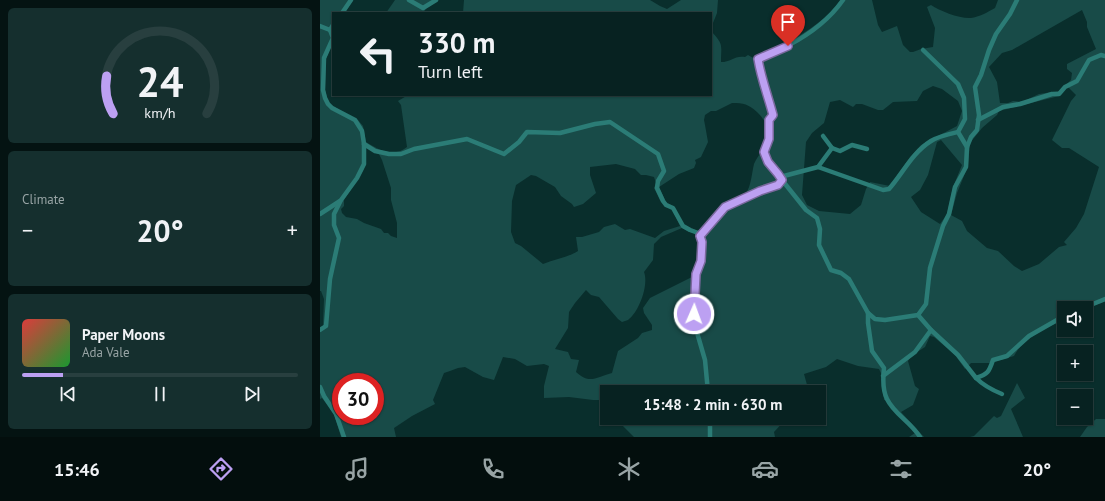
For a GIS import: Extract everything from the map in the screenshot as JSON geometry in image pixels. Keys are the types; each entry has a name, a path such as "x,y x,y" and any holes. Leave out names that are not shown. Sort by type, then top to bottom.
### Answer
{"street":[{"path":"343,12 351,0"},
{"path":"409,0 423,11 436,0"},
{"path":"843,0 836,10 818,27 788,46 758,59 761,76 773,115 769,120 769,139 764,152 768,162 806,210 818,218 820,229 819,245 831,270 841,273 849,279 868,313 875,319 885,320 918,315 926,304 930,268 943,226 949,214 955,187 966,167 967,147 977,130 979,115 975,87 996,34 1010,14 1017,0"},
{"path":"320,26 330,30 332,35"},
{"path":"320,330 326,326 330,278 339,238 334,225 334,214 341,200 357,178 364,164 364,144 362,131 355,120 332,108 325,98 323,90 324,58 332,40"},
{"path":"818,167 883,190 889,189 915,154 931,141 958,132 965,119 964,98 958,84 923,50"},
{"path":"978,120 1003,107 1020,104 1052,94 1059,94 1065,86 1077,81 1089,60 1105,56"},
{"path":"364,144 375,151 389,154 401,154 414,149 467,139 504,154 519,142 527,132 560,133 595,124 610,122 658,154 664,171 658,182 657,188 663,201 666,205 673,208 683,226 701,234"},
{"path":"958,132 967,147"},
{"path":"823,136 832,148 840,151 852,145 867,149"},
{"path":"707,385 705,360 698,336 694,314 696,274 701,261 701,234 725,207 760,191 778,185 781,179 818,167 832,148"},
{"path":"320,214 341,200"},
{"path":"1093,304 1105,299"},
{"path":"868,313 872,351 884,368 886,398 920,437"},
{"path":"918,315 931,330 958,355 982,384 993,391 1002,394"},
{"path":"976,378 986,374 990,369 993,360 1007,356 1029,336 1057,320"},
{"path":"884,376 915,352 931,330"},
{"path":"320,387 336,414 344,437"},
{"path":"710,425 710,437"}],"shaded area":[{"path":"320,0 353,0 346,12 332,12 332,44 326,59 325,90 328,101 341,111 358,120 363,126 366,142 386,152 397,152 407,147 401,105 398,101 406,96 712,96 712,32 721,45 721,62 748,55 755,59 778,48 813,27 841,0 872,0 878,25 882,32 897,26 903,45 910,52 913,52 933,47 935,28 927,7 931,5 950,14 971,18 995,8 998,0 1105,0 1105,301 1093,305 1093,301 1057,301 1057,323 1029,339 1018,349 1014,356 990,363 971,363 965,369 955,355 934,337 930,336 925,347 911,356 908,361 915,386 919,389 913,405 901,412 924,437 909,437 915,433 886,400 884,400 882,375 879,369 858,366 837,359 826,367 804,374 807,385 600,385 600,400 593,400 569,397 544,398 544,386 549,366 544,364 527,366 515,359 503,357 494,380 483,377 465,367 444,373 433,400 435,404 412,416 394,428 396,437 341,437 337,425 384,425 384,373 332,373 332,411 322,398 320,399 320,328 323,326 324,299 320,291","holes":["1082,10 1096,49 1067,64 1067,69 1072,73 1071,80 1059,91 1039,94 1022,102 1013,101 1008,103 1000,103 997,82 989,67 1002,53 1012,50","933,86 942,89 958,101 962,111 957,126 921,145 910,157 890,186 870,182 861,205 850,214 819,211 807,205 802,195 806,142 812,133 824,123 830,102 840,100 853,107 856,104 862,104 878,110 883,110 893,102 917,101 923,91","1068,87 1076,95 1071,101 1052,140 1062,148 1069,148 1099,167 1084,214 1076,228 1064,242 1067,245 1059,247 1039,264 1022,271 1014,266 998,251 987,248 967,231 962,221 951,215 957,193 968,166 970,143 982,128 997,115 999,111 1059,96","732,103 743,104 751,107 757,112 766,126 766,140 762,151 754,164 746,193 717,211 700,232 684,225 674,207 666,202 659,187 679,174 694,168 696,163 695,160 701,157 708,142 704,120 705,115 711,111 716,111","941,140 962,165 953,187 947,214 940,224 921,212 911,197 920,190 928,175 937,142","366,148 379,154 382,160 391,188 391,200 397,223 397,238 388,233 384,233 381,229 357,219 346,217 342,213 341,209 344,206 344,200 363,171 366,161","616,164 635,169 641,175 654,177 656,183 654,188 660,200 672,209 680,226 664,231 655,238 630,229 625,230 615,224 604,227 599,232 582,237 576,237 578,251 543,264 515,243 511,232 512,201 516,185 531,175 536,176 555,187 561,196 574,207 583,204 596,193 590,175 590,167","682,228 694,233 700,243 699,259 694,276 650,298 643,308 644,313 652,325 652,330 642,333 638,338 618,351 612,373 593,379 581,376 576,372 579,360 571,359 568,352 555,349 568,328 569,312 586,290 591,295 599,297 622,322 628,320 636,311 642,298 645,284 644,272 653,260 654,244 661,237"]},
{"path":"395,0 432,0 424,12 387,12"},
{"path":"464,0 650,0 667,9 681,0 718,0 717,13 712,26 712,12 463,12"},
{"path":"1017,383 1025,398 1011,409 1023,437 970,437 974,436 994,416 997,418 1001,416"},
{"path":"1096,419 1105,419 1105,437 1080,437 1087,427 1093,425 1093,422"},
{"path":"622,425 780,425 774,432 775,437 634,437"}],"route":[{"path":"694,314 696,274 701,261 702,242 700,236 725,207 760,191 778,185 782,180 768,162 764,152 769,139 769,120 773,115 761,76 758,59 788,46"}]}
